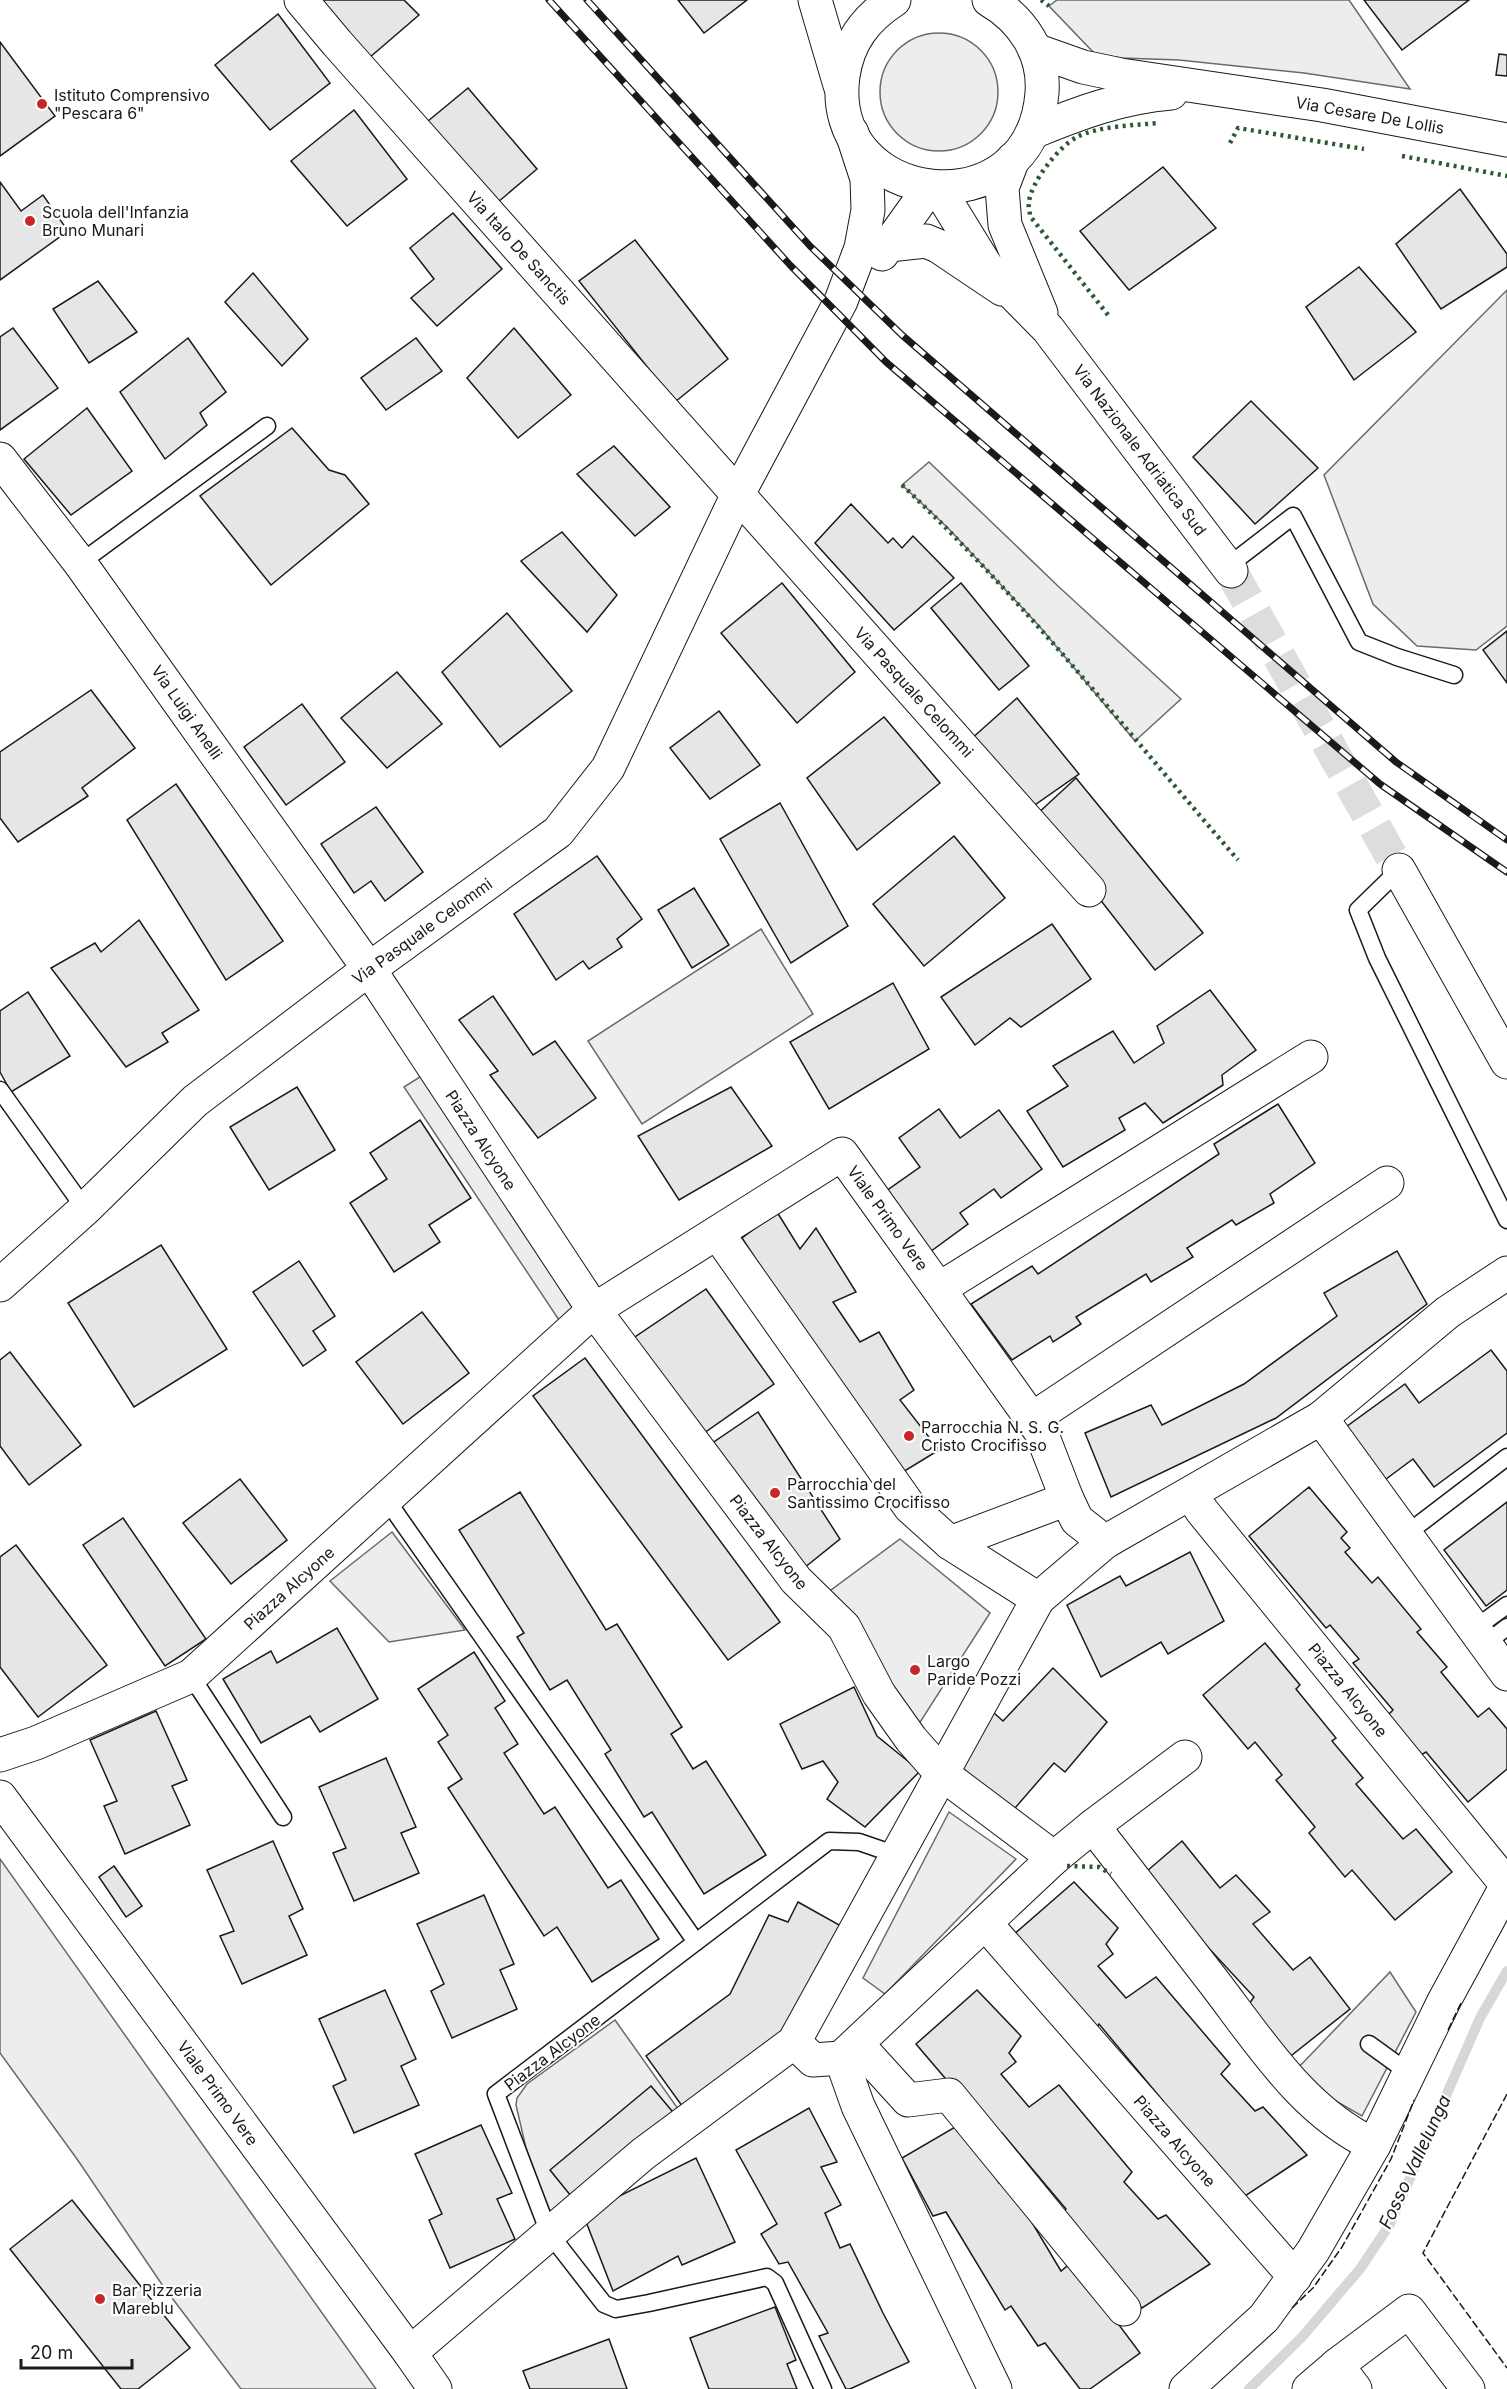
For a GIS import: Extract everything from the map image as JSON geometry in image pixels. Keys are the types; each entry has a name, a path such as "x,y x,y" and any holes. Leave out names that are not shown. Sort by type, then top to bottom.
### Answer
{"street":[{"name":"Via Italo De Sanctis","path":"302,0 345,52 738,494"},
{"path":"815,0 841,89 843,109 860,146 874,161 900,178 934,188 971,184 1000,170 1013,159 1033,132 1039,112 1042,91 1041,70 1035,50 1022,27 1003,8 989,0"},
{"path":"841,89 845,60 857,34 876,12 894,0"},
{"name":"Via Cesare De Lollis","path":"1035,50 1083,67 1233,93 1322,105 1507,140"},
{"name":"Via Cesare De Lollis","path":"1033,132 1111,102 1151,94 1233,93"},
{"name":"Via Pasquale Celommi","path":"0,1285 85,1209 195,1101 369,969 558,832 608,768 738,494 841,301 861,248 868,210 867,179 850,128"},
{"name":"Via Nazionale Adriatica Sud","path":"1013,159 1002,188 1005,225 1048,328"},
{"name":"Via Pasquale Celommi","path":"841,301 890,245 934,188"},
{"name":"Via Nazionale Adriatica Sud","path":"934,188 986,266 1048,328 1229,569"},
{"path":"890,245 926,241 938,246 1017,299"},
{"name":"Via Luigi Anelli","path":"0,459 80,563 369,969"},
{"name":"Via Pasquale Celommi","path":"738,494 1089,890"},
{"path":"1399,870 1507,1062"},
{"name":"Piazza Alcyone","path":"369,969 594,1310 796,1580 844,1627 879,1694 911,1739 941,1773 1054,1858"},
{"path":"939,1289 1311,1057"},
{"name":"Viale Primo Vere","path":"594,1310 842,1154 1041,1432 1067,1499"},
{"path":"1032,1419 1387,1183"},
{"path":"718,1234 910,1507 950,1543 1038,1599"},
{"path":"410,2353 643,2154 794,2042 1038,1599 1105,1542 1321,1418 1448,1312 1507,1273"},
{"name":"Piazza Alcyone","path":"191,1676 594,1310"},
{"path":"1321,1418 1406,1536 1489,1634 1507,1674"},
{"name":"Piazza Alcyone","path":"1186,2389 1264,2318 1313,2251 1374,2145 1444,2001 1507,1885 1202,1511 1191,1494"},
{"path":"950,1543 1067,1499 1077,1520 1105,1542"},
{"path":"0,1755 36,1743 191,1676"},
{"path":"794,2042 813,2060 849,2051 1054,1858 1185,1757"},
{"name":"Viale Primo Vere","path":"0,1797 435,2389"},
{"path":"1093,1826 1283,2072 1328,2118 1374,2145"},
{"name":"Piazza Alcyone","path":"985,1923 1295,2277"},
{"path":"849,2051 908,2100 949,2095 1124,2309"},
{"path":"849,2051 858,2106 995,2389"},
{"path":"1310,2389 1346,2377 1409,2312 1468,2389"}],"lane":[{"path":"80,563 267,426"},
{"path":"1229,569 1293,516 1359,642 1454,675"},
{"path":"1399,870 1358,910 1377,958 1507,1220"},
{"path":"0,1090 85,1209"},
{"path":"1406,1536 1507,1457"},
{"path":"386,1500 696,1942"},
{"path":"1489,1634 1507,1605"},
{"path":"191,1676 283,1817"},
{"name":"Piazza Alcyone","path":"549,2233 496,2094 829,1841 859,1842 897,1855"},
{"path":"1369,2044 1409,2073"},
{"path":"549,2233 604,2304 610,2308 649,2303 767,2277 775,2283 823,2389"}],"shaded area":[{"path":"1057,0 1349,0 1410,89 1304,73 1095,54 1049,6"},
{"path":"939,33 962,37 981,50 994,69 998,92 994,115 981,134 962,147 939,151 916,147 897,134 884,115 880,92 884,69 897,50 916,37"},
{"path":"1507,290 1507,626 1476,650 1417,646 1373,604 1324,475"},
{"path":"929,462 1059,587 1181,699 1135,741 1040,627 948,528 902,485"},
{"path":"761,929 813,1014 642,1124 588,1041"},
{"path":"426,1073 582,1309 561,1323 404,1087"},
{"path":"392,1532 465,1630 389,1642 330,1581"},
{"name":"Largo Paride Pozzi","path":"900,1539 990,1613 917,1727 823,1596"},
{"path":"949,1812 1016,1859 885,1994 863,1978"},
{"path":"0,1859 376,2389 241,2389 163,2286 77,2159 0,2053"},
{"path":"1390,1972 1416,2012 1362,2116 1327,2096 1297,2069"},
{"path":"615,2020 681,2113 551,2216 526,2148 516,2105 517,2098 527,2084"}],"building":[{"path":"321,0 404,0 419,15 369,58"},
{"path":"678,0 747,0 704,33"},
{"path":"1364,0 1469,0 1402,50"},
{"path":"278,14 330,83 270,130 215,65"},
{"path":"0,42 55,116 0,156"},
{"path":"1499,54 1507,55 1507,76 1496,75"},
{"path":"468,88 537,169 491,208 422,126"},
{"path":"354,110 407,179 347,226 291,161"},
{"path":"1163,167 1216,228 1129,290 1080,231"},
{"name":"Scuola dell'Infanzia Bruno Munari","path":"0,182 21,211 43,195 68,231 0,280"},
{"path":"1460,189 1507,254 1507,267 1441,309 1396,244"},
{"path":"453,213 502,269 437,326 411,298 434,279 410,248"},
{"path":"635,240 728,359 675,402 579,281"},
{"path":"1359,267 1416,332 1354,380 1306,307"},
{"path":"253,273 308,339 282,366 225,302"},
{"path":"98,281 137,332 89,363 53,309"},
{"path":"13,328 58,388 0,430 0,337"},
{"path":"514,328 571,395 518,438 467,378"},
{"path":"188,338 226,392 200,413 207,425 165,459 120,392"},
{"path":"416,338 442,371 386,410 361,378"},
{"path":"1251,401 1318,468 1255,524 1193,457"},
{"path":"87,408 132,471 71,515 24,459"},
{"path":"292,428 329,470 345,475 369,504 271,585 200,496"},
{"path":"614,446 670,507 635,536 577,474"},
{"path":"851,504 888,543 893,538 902,548 913,536 954,578 894,630 815,543"},
{"path":"562,532 617,595 587,632 521,561"},
{"path":"782,583 855,672 797,723 721,633"},
{"path":"961,583 1029,666 999,690 931,608"},
{"path":"507,613 572,691 500,747 442,672"},
{"path":"1507,631 1507,683 1483,650"},
{"path":"397,672 442,724 387,768 341,718"},
{"path":"91,690 135,748 82,788 88,796 18,842 0,818 0,752"},
{"path":"1017,698 1079,774 1029,809 970,740"},
{"path":"302,704 345,762 286,805 244,747"},
{"path":"719,711 760,765 710,799 670,748"},
{"path":"884,717 940,783 857,850 807,778"},
{"path":"1076,778 1203,933 1155,970 1035,816"},
{"path":"176,784 283,941 226,980 127,820"},
{"path":"780,803 848,926 791,963 720,839"},
{"path":"376,807 423,872 385,901 371,881 354,893 321,844"},
{"path":"954,836 1005,898 924,966 873,904"},
{"path":"597,856 642,919 617,939 622,947 589,969 583,961 556,980 514,914"},
{"path":"694,888 729,945 692,968 658,910"},
{"path":"139,920 199,1010 162,1033 168,1042 126,1067 51,968 95,943 101,952"},
{"path":"1052,924 1091,979 1021,1027 1010,1018 975,1045 941,997"},
{"path":"893,983 929,1049 829,1109 790,1042"},
{"path":"1210,990 1256,1050 1222,1075 1223,1085 1163,1123 1145,1103 1119,1118 1125,1130 1063,1167 1027,1111 1068,1086 1053,1066 1113,1031 1134,1063 1164,1043 1157,1026"},
{"path":"28,992 70,1056 11,1092 0,1072 0,1011"},
{"path":"493,996 533,1055 555,1041 596,1098 538,1138 490,1075 498,1071 459,1020"},
{"path":"297,1087 335,1150 269,1190 230,1127"},
{"path":"731,1087 772,1146 679,1200 638,1136"},
{"path":"1278,1104 1315,1163 1270,1194 1274,1203 1236,1225 1232,1220 1187,1248 1193,1257 1151,1282 1146,1274 1076,1317 1081,1324 1053,1342 1050,1336 1012,1360 971,1304 1032,1266 1038,1274 1219,1154 1214,1144"},
{"path":"939,1109 960,1138 999,1110 1042,1169 1001,1198 994,1189 960,1213 968,1224 923,1257 879,1196 920,1167 899,1138"},
{"path":"420,1120 471,1198 429,1225 440,1242 394,1272 350,1203 387,1179 370,1153"},
{"path":"777,1212 800,1249 816,1228 856,1292 833,1302 860,1342 879,1332 914,1390 900,1400 939,1450 898,1475 742,1238"},
{"path":"161,1245 227,1349 134,1407 68,1303"},
{"path":"1397,1251 1427,1304 1276,1418 1111,1497 1085,1433 1151,1405 1162,1425 1244,1384 1337,1316 1324,1293"},
{"path":"299,1261 335,1316 313,1331 326,1350 303,1366 253,1292"},
{"path":"706,1289 774,1384 697,1438 629,1341"},
{"path":"422,1312 469,1373 403,1424 356,1362"},
{"path":"1491,1350 1507,1371 1507,1433 1434,1487 1413,1459 1374,1488 1335,1435 1405,1384 1419,1403"},
{"path":"10,1352 81,1445 29,1485 0,1446 0,1360"},
{"path":"585,1358 780,1622 728,1660 533,1396"},
{"name":"Parrocchia del Santissimo Crocifisso","path":"758,1412 840,1539 799,1572 705,1448"},
{"path":"240,1479 287,1540 231,1584 183,1523"},
{"path":"1309,1487 1347,1532 1341,1538 1350,1548 1345,1552 1372,1583 1378,1577 1421,1629 1417,1632 1447,1667 1441,1672 1478,1717 1489,1708 1507,1729 1507,1769 1468,1802 1426,1752 1421,1755 1388,1715 1393,1710 1353,1663 1359,1659 1330,1625 1326,1628 1249,1536"},
{"path":"520,1492 606,1630 617,1624 682,1727 671,1734 693,1769 706,1761 766,1855 704,1894 652,1812 644,1817 605,1754 611,1750 567,1680 550,1690 517,1637 524,1633 459,1530"},
{"path":"1507,1502 1507,1590 1486,1606 1444,1550"},
{"path":"123,1518 206,1639 165,1666 83,1545"},
{"path":"16,1545 107,1665 38,1717 0,1667 0,1557"},
{"path":"1190,1552 1224,1621 1168,1654 1161,1642 1101,1677 1067,1605 1120,1576 1126,1586"},
{"path":"337,1628 378,1699 320,1732 310,1716 261,1743 223,1679 271,1651 277,1663"},
{"path":"1265,1643 1300,1685 1296,1689 1336,1738 1332,1741 1363,1778 1356,1784 1403,1839 1416,1829 1452,1872 1395,1920 1352,1870 1345,1877 1309,1833 1315,1827 1276,1780 1282,1775 1255,1742 1248,1749 1203,1695"},
{"path":"474,1652 505,1701 495,1708 518,1744 504,1753 544,1814 555,1807 608,1888 621,1880 659,1939 592,1982 557,1927 544,1936 448,1788 462,1779 438,1742 448,1735 418,1689"},
{"path":"1053,1668 1107,1722 1065,1772 1054,1763 1009,1815 953,1758 994,1713 1003,1721"},
{"path":"854,1687 877,1736 920,1771 865,1827 827,1799 838,1782 823,1761 802,1769 780,1724"},
{"path":"156,1711 187,1780 172,1786 190,1825 125,1854 104,1806 117,1801 90,1740"},
{"path":"386,1758 416,1827 401,1833 419,1873 354,1901 333,1853 346,1848 319,1787"},
{"path":"273,1841 303,1909 289,1916 307,1955 242,1984 220,1936 234,1931 207,1870"},
{"path":"1182,1841 1220,1888 1236,1875 1270,1912 1253,1924 1293,1970 1310,1957 1350,2009 1287,2059 1247,2007 1254,1997 1191,1929 1147,1871"},
{"path":"114,1866 142,1906 126,1917 99,1877"},
{"path":"1074,1882 1118,1928 1106,1944 1113,1954 1098,1966 1126,1998 1156,1977 1230,2064 1221,2074 1255,2111 1263,2107 1307,2155 1239,2200 1157,2106 1163,2101 1099,2024 1094,2032 1013,1935"},
{"path":"484,1895 514,1964 500,1970 517,2009 452,2038 431,1991 444,1984 417,1924"},
{"path":"798,1902 841,1926 778,2039 685,2110 646,2056 730,1994 769,1915 788,1922"},
{"path":"385,1990 416,2059 401,2066 419,2105 354,2133 333,2086 346,2080 319,2019"},
{"path":"977,1990 1021,2036 1009,2053 1016,2062 1001,2074 1029,2107 1059,2085 1132,2172 1124,2182 1158,2219 1166,2215 1210,2264 1142,2308 1060,2215 1066,2209 1002,2133 997,2139 916,2044"},
{"path":"651,2086 677,2117 575,2201 550,2170"},
{"path":"809,2108 837,2162 821,2167 841,2205 825,2213 840,2248 850,2244 909,2362 850,2389 846,2389 819,2336 828,2333 788,2262 779,2264 761,2234 777,2224 736,2150"},
{"path":"962,2123 999,2183 1006,2179 1061,2271 1072,2262 1140,2353 1090,2389 1080,2389 1045,2343 1038,2346 1011,2306 1005,2310 946,2212 933,2216 902,2158"},
{"path":"481,2125 512,2193 497,2199 515,2239 450,2268 429,2220 442,2214 415,2154"},
{"path":"696,2158 735,2242 682,2265 678,2256 613,2291 583,2214"},
{"path":"72,2200 190,2348 138,2389 121,2389 10,2249"},
{"path":"775,2307 796,2360 787,2364 797,2389 709,2389 690,2338"},
{"path":"609,2339 627,2389 530,2389 523,2371"}],"waterway":[{"name":"Fosso Vallelunga","path":"1249,2389 1302,2337 1360,2269 1390,2224 1480,2018 1507,1971"}],"tunnel":[{"path":"1231,571 1399,870"}],"railway":[{"path":"549,0 790,265 886,362 1380,784 1507,872"},
{"path":"587,0 810,246 902,335 1396,762 1507,840"}],"hedge":[{"path":"1041,0 1049,6"},
{"path":"1108,315 1030,216 1031,194 1040,175 1054,156 1077,137 1106,128 1160,123"},
{"path":"1230,143 1238,128 1364,149"},
{"path":"1402,156 1507,176"},
{"path":"902,485 947,529 1033,621 1238,860"},
{"path":"1067,1866 1099,1867 1111,1874"}],"fence":[{"path":"1448,2030 1461,2003"},
{"path":"1507,2094 1423,2253 1507,2368"},
{"path":"1292,2308 1313,2288 1342,2247 1391,2159 1414,2100"}],"place":[{"name":"Istituto Comprensivo \"Pescara 6\"","path":"42,104"},
{"name":"Scuola dell'Infanzia Bruno Munari","path":"30,221"},
{"name":"Parrocchia N. S. G. Cristo Crocifisso","path":"909,1436"},
{"name":"Parrocchia del Santissimo Crocifisso","path":"775,1493"},
{"name":"Largo Paride Pozzi","path":"915,1670"},
{"name":"Bar Pizzeria Mareblu","path":"100,2299"}]}
